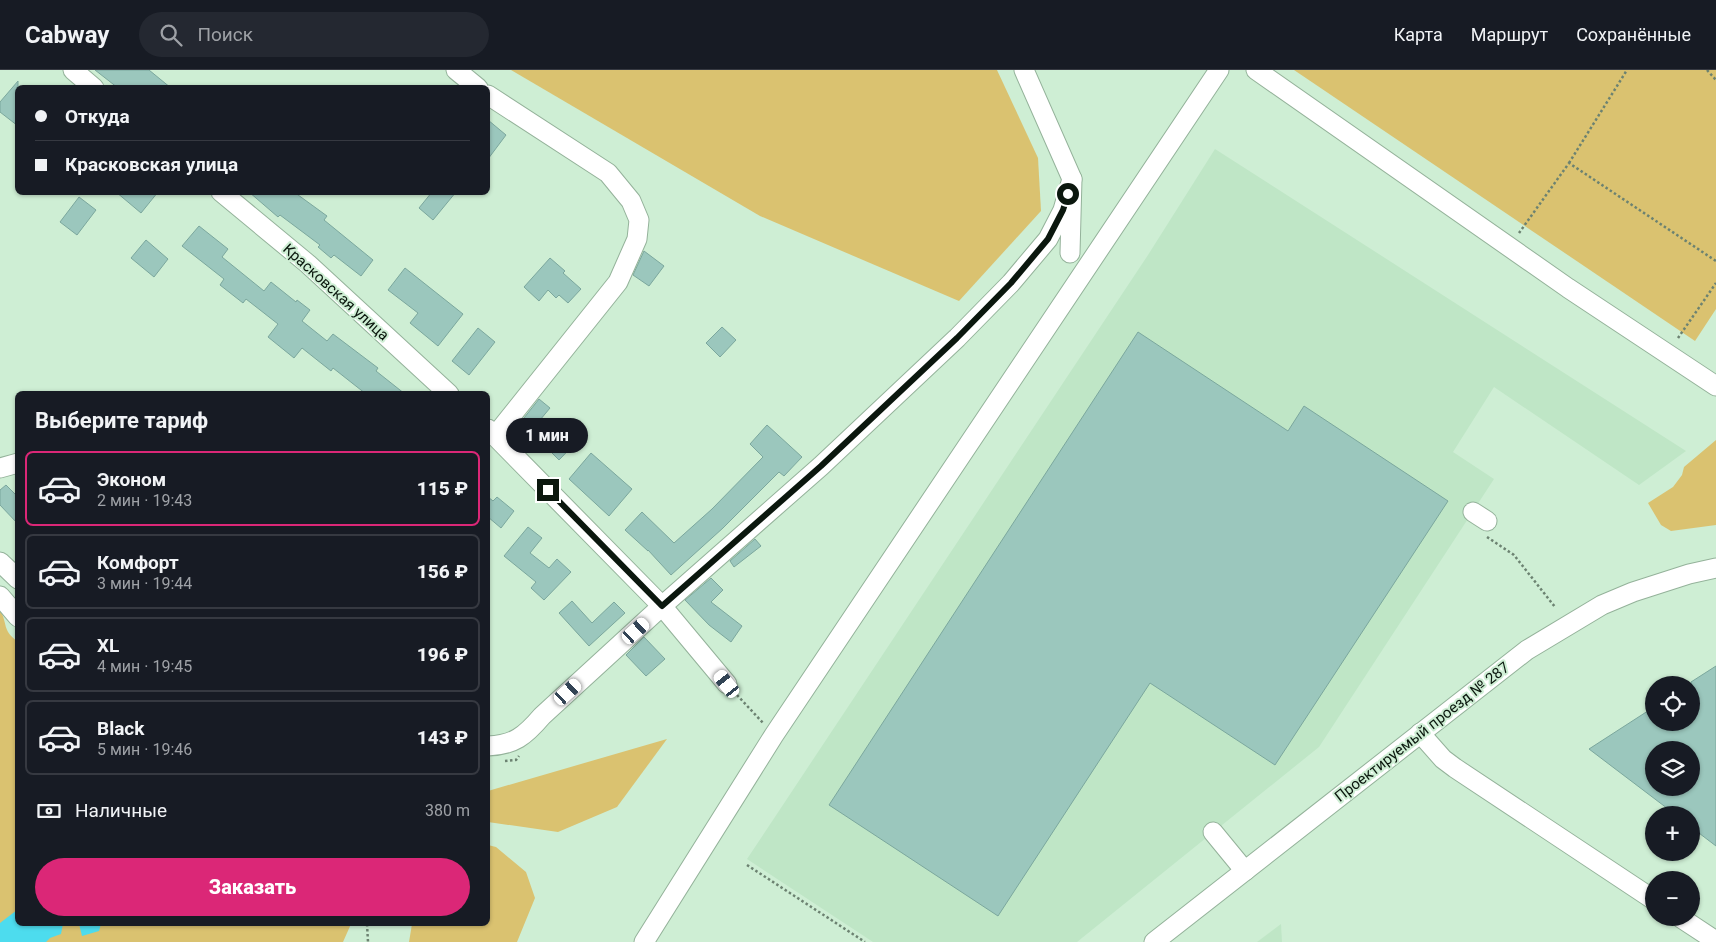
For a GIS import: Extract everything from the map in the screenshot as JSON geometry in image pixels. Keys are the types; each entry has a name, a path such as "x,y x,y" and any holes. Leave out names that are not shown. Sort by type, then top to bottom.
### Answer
{"street":[{"path":"73,70 90,85"},
{"path":"456,70 474,85"},
{"path":"1024,70 1072,179 1070,253"},
{"path":"644,942 774,735 1220,70"},
{"path":"1256,70 1568,288 1716,386"},
{"path":"490,96 608,173 632,201 639,220 637,239 618,282 491,432 662,606 727,684"},
{"path":"490,746 500,746 528,733 542,716 662,606 821,466 957,338 1011,283 1048,239 1063,210 1072,179"},
{"name":"Красковская улица","path":"225,195 308,264 446,391"},
{"path":"0,468 15,464"},
{"path":"1,566 15,577"},
{"name":"Проектируемый проезд № 287","path":"1154,942 1527,650 1568,623 1602,605 1633,592 1716,568"},
{"path":"0,596 15,614"},
{"path":"1420,733 1455,768 1645,894"},
{"path":"1209,835 1240,875"},
{"path":"1693,926 1716,941"}],"path":[{"path":"1519,233 1569,163 1627,70"},
{"path":"1707,70 1716,80"},
{"path":"1569,163 1716,261"},
{"path":"1678,338 1716,283"},
{"path":"1480,522 1514,555 1555,607"},
{"path":"727,684 767,727"},
{"path":"747,865 865,942"},
{"path":"367,926 368,942"}],"shaded area":[{"path":"511,70 997,70 1038,158 1041,211 959,301 760,216"},
{"path":"1294,70 1716,70 1716,309 1695,341"},
{"path":"1215,149 1686,451 1639,485 1494,387 1453,452 1494,479 1319,747 1077,942 873,942 747,859 1148,255"},
{"path":"1716,440 1716,525 1671,531 1661,525 1648,503 1673,487 1682,475 1684,467"},
{"path":"0,610 7,630 15,639 15,926 350,926 343,942 0,942"},
{"path":"667,739 617,807 558,832 490,822 490,790"},
{"path":"490,846 496,847 526,872 535,898 517,942 409,942 412,926 490,926"},
{"path":"1281,924 1282,942 1257,942"}],"water":[{"path":"15,912 15,926 63,926 61,934 50,938 46,942 0,942 0,923"},
{"path":"80,926 100,926 99,931 82,936"}],"building":[{"path":"95,70 149,70 167,85 114,85"},
{"path":"18,81 18,85 15,85 15,124 0,112 0,102"},
{"path":"490,122 506,135 490,156"},
{"path":"120,195 156,195 141,213"},
{"path":"252,195 298,195 327,216 324,220 373,260 361,276 334,255 331,258 318,247 320,245 280,215 278,217"},
{"path":"430,195 454,195 433,220 419,208"},
{"path":"79,197 96,210 77,235 60,222"},
{"path":"199,226 228,249 222,257 264,291 271,282 296,302 297,300 310,310 302,321 327,341 333,334 378,368 376,371 401,391 362,391 333,368 331,371 302,348 294,358 268,337 278,324 246,299 243,303 220,285 224,279 182,246"},
{"path":"146,240 168,259 154,277 131,258"},
{"path":"644,251 664,266 649,286 633,275"},
{"path":"550,258 581,289 568,303 559,295 556,298 548,290 539,301 524,287"},
{"path":"405,268 463,314 438,346 410,323 418,313 388,290"},
{"path":"722,327 736,340 720,357 706,343"},
{"path":"478,328 495,342 469,375 452,361"},
{"path":"1138,332 1288,431 1304,406 1448,501 1275,765 1150,683 998,916 829,805"},
{"path":"539,399 550,408 530,432 520,423"},
{"path":"570,419 585,433 559,460 545,446"},
{"path":"767,425 802,457 784,476 779,472 723,528 671,575 648,550 625,530 642,512 674,543 712,509 763,457 750,444"},
{"path":"591,453 632,489 609,516 569,479"},
{"path":"6,485 15,494 15,521 0,505 0,490"},
{"path":"497,497 514,511 501,528 490,519 490,499 493,501"},
{"path":"528,527 542,538 530,553 549,568 557,559 571,572 544,600 531,588 536,582 504,556"},
{"path":"755,539 761,546 734,567 730,561"},
{"path":"711,578 723,590 711,602 742,626 731,642 709,625 685,600"},
{"path":"572,601 592,623 614,602 625,613 589,646 559,613"},
{"path":"644,637 665,659 646,676 626,655"},
{"path":"1716,666 1716,846 1700,834 1700,806 1664,806 1651,796 1700,796 1700,741 1645,741 1645,791 1589,749 1645,713 1645,731 1700,731 1700,676"}],"route":[{"path":"548,490 662,606 821,466 957,338 1011,283 1048,239 1063,210 1068,194"}]}
